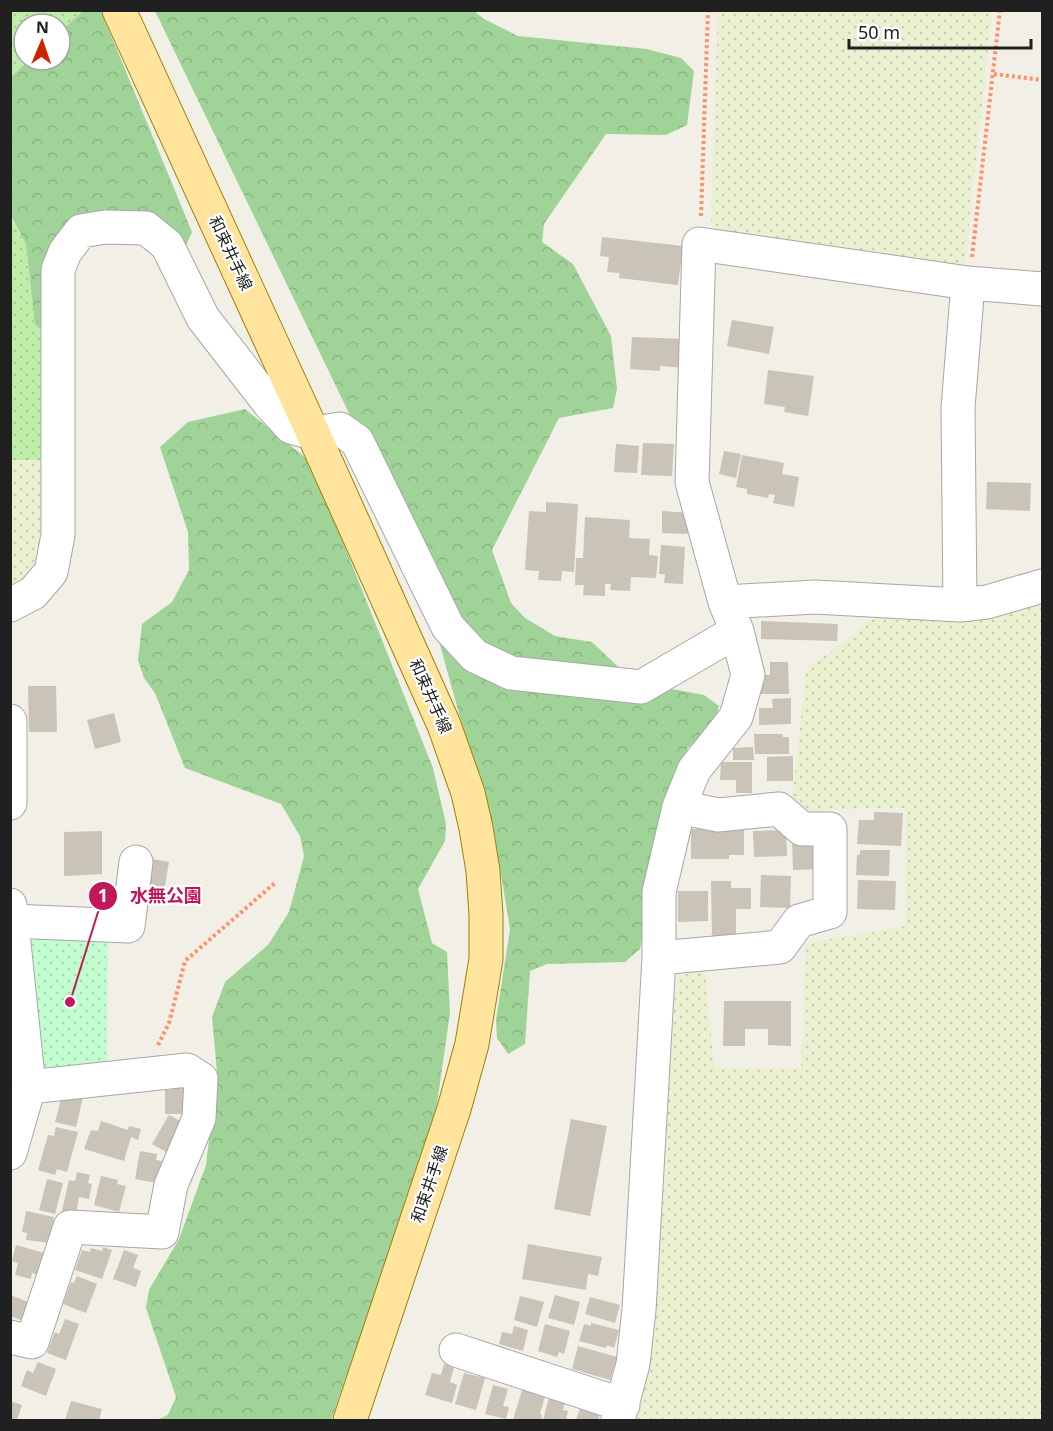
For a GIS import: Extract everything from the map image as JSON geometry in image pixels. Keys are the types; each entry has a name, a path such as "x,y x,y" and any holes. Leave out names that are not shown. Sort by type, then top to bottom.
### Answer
{"main road":[{"name":"和束井手線","path":"119,10 314,433 444,724 457,758 476,828 483,871 486,959 472,1044 454,1109 350,1420"}],"street":[{"path":"10,605 33,593 51,572 58,535 58,270 65,252 81,231 105,227 146,228 167,245 203,318 269,403 291,427 314,433 340,429 357,441 448,627 475,656 511,673 641,687 731,617 815,597 960,605 987,602 1042,586"},
{"path":"456,1350 621,1413 633,1364 639,1310 659,958 659,892 679,807 694,770 736,717 748,675 692,483 699,244 968,283 1042,290"},
{"path":"960,605 958,408 968,283"},
{"path":"10,721 10,803"},
{"path":"659,958 780,947 799,921 830,912 830,829 802,829 779,809 718,815 679,807"},
{"path":"10,1153 29,1087 11,913 128,926 136,862"},
{"path":"10,1337 32,1342 70,1227 162,1232 171,1185 199,1119 201,1079 187,1070 29,1087"}],"path":[{"path":"699,244 708,10"},
{"path":"968,283 1000,10"},
{"path":"994,74 1042,80"},
{"path":"143,1075 169,1023 185,962 276,882"}],"green space":[{"path":"11,11 83,11 72,21 72,12 12,12 12,72 16,72 11,77"},
{"path":"83,11 101,11 192,232 185,248 81,222 50,331 35,325 26,244 11,216 11,77 16,72 72,72 72,21"},
{"path":"155,11 474,11 484,19 518,36 647,49 681,58 694,71 687,125 666,135 606,134 544,224 542,242 573,264 611,336 617,389 613,408 559,418 492,550 511,603 525,618 555,636 592,642 634,682 704,695 719,706 715,724 688,748 680,764 640,949 625,962 547,964 530,971 525,1044 508,1054 497,1038 496,1020 510,929 498,856 413,546"},
{"path":"718,11 992,11 965,263 954,271 723,240 711,224"},
{"path":"10,216 26,244 35,325 50,331 48,460 11,460"},
{"path":"245,409 311,462 433,768 446,824 445,841 418,889 432,943 447,952 450,1013 434,1125 331,1420 156,1420 168,1415 176,1397 146,1308 149,1290 179,1239 206,1165 217,1072 212,1017 225,982 268,945 289,912 304,856 300,836 281,804 185,768 155,693 144,678 138,660 142,624 172,602 189,570 188,532 160,447 188,422"},
{"path":"11,460 48,460 43,563 11,591"},
{"path":"1042,592 1042,1420 611,1420 678,976 705,970 714,1067 801,1069 806,943 906,926 906,808 791,810 806,670 876,617 958,614"},
{"path":"26,937 108,940 107,1063 40,1074"}],"building":[{"path":"602,237 683,246 678,285 619,278 620,273 607,272 609,257 600,256"},
{"path":"732,320 774,327 769,354 727,346"},
{"path":"632,337 687,339 685,368 660,366 660,371 630,369"},
{"path":"768,370 814,376 808,416 784,412 785,407 764,404"},
{"path":"643,443 674,444 672,476 641,475"},
{"path":"616,444 639,446 637,473 614,472"},
{"path":"724,451 741,454 736,478 719,474"},
{"path":"742,455 784,463 782,474 799,477 794,507 773,503 775,495 769,494 768,498 747,494 747,489 736,487"},
{"path":"987,482 1031,483 1030,511 986,509"},
{"path":"546,502 578,504 574,572 562,571 561,581 538,580 539,571 525,570 529,511 546,512"},
{"path":"662,511 690,513 689,534 662,533"},
{"path":"585,517 630,520 629,538 650,539 649,555 658,556 656,578 631,577 630,591 610,590 611,584 605,584 605,596 583,595 584,585 575,585 576,558 583,558"},
{"path":"661,545 685,547 683,584 664,583 665,574 659,574"},
{"path":"761,621 838,624 837,641 761,639"},
{"path":"770,662 788,662 789,694 760,694 760,675 770,675"},
{"path":"28,686 56,686 57,732 29,732"},
{"path":"791,698 791,724 759,725 759,708 773,708 772,699"},
{"path":"114,713 121,742 95,749 87,720"},
{"path":"754,734 782,734 783,737 789,737 789,754 755,754"},
{"path":"753,747 754,760 733,760 733,748"},
{"path":"793,756 793,781 767,781 767,757"},
{"path":"721,762 752,762 752,793 736,793 736,780 720,780"},
{"path":"874,812 903,813 901,846 857,844 859,820 874,820"},
{"path":"700,825 744,826 744,855 729,855 729,859 691,859 691,829 700,829"},
{"path":"786,830 787,856 754,857 753,831"},
{"path":"102,831 102,874 64,876 64,832"},
{"path":"792,841 826,841 826,869 793,870"},
{"path":"860,850 890,850 889,876 856,875 857,855 860,855"},
{"path":"147,858 169,862 164,891 142,887"},
{"path":"761,875 791,876 790,908 760,907"},
{"path":"858,880 896,881 895,910 857,909"},
{"path":"711,881 731,881 731,888 751,888 751,909 736,909 736,936 712,936"},
{"path":"678,891 708,891 708,921 678,922"},
{"path":"724,1001 791,1001 791,1046 768,1045 768,1029 745,1029 745,1046 723,1046"},
{"path":"171,1081 190,1087 183,1114 165,1114 165,1090 172,1090"},
{"path":"63,1092 83,1097 76,1127 55,1122"},
{"path":"169,1115 188,1125 166,1152 152,1144"},
{"path":"571,1119 607,1126 590,1216 554,1209"},
{"path":"101,1121 128,1130 129,1126 141,1129 138,1140 131,1137 124,1161 84,1149 91,1130 98,1131"},
{"path":"56,1127 78,1132 67,1172 57,1169 55,1175 38,1170 48,1135 54,1136"},
{"path":"140,1151 157,1154 156,1160 166,1162 162,1184 135,1179"},
{"path":"77,1172 90,1175 88,1183 92,1184 89,1199 79,1197 75,1218 61,1215 69,1180 75,1181"},
{"path":"101,1176 118,1180 117,1184 126,1186 119,1212 94,1205"},
{"path":"47,1179 63,1183 55,1214 39,1210"},
{"path":"26,1211 54,1217 53,1220 60,1222 50,1243 26,1240 27,1233 22,1232"},
{"path":"528,1244 602,1257 598,1276 588,1274 586,1290 522,1279"},
{"path":"16,1245 48,1254 42,1276 32,1273 31,1279 15,1275 18,1263 12,1261"},
{"path":"103,1247 112,1250 102,1279 75,1270 82,1250 90,1252 91,1248 102,1251"},
{"path":"124,1250 138,1255 133,1268 141,1271 136,1287 113,1279"},
{"path":"77,1276 97,1284 86,1313 63,1304 71,1282 74,1283"},
{"path":"10,1295 33,1304 26,1322 10,1316"},
{"path":"555,1295 580,1302 574,1325 548,1318"},
{"path":"520,1296 544,1302 537,1327 514,1320"},
{"path":"590,1297 620,1305 615,1323 585,1314"},
{"path":"65,1319 79,1324 66,1360 47,1353 55,1332 59,1334"},
{"path":"591,1323 619,1330 614,1348 579,1341 584,1324 591,1326"},
{"path":"545,1324 570,1331 564,1354 559,1352 557,1357 538,1351"},
{"path":"514,1326 528,1330 523,1351 499,1344 502,1332 512,1334"},
{"path":"578,1346 617,1357 610,1380 572,1369"},
{"path":"38,1362 56,1369 46,1396 21,1386 27,1370 33,1373"},
{"path":"444,1364 454,1367 450,1382 457,1385 452,1403 425,1395 432,1373 441,1375"},
{"path":"464,1373 485,1378 476,1410 455,1404"},
{"path":"493,1385 508,1389 503,1406 509,1407 506,1419 485,1414"},
{"path":"522,1390 545,1396 540,1414 542,1415 541,1420 513,1420"},
{"path":"549,1398 565,1402 563,1410 568,1411 566,1420 543,1420"},
{"path":"10,1401 22,1405 17,1420 10,1420"},
{"path":"71,1401 102,1409 99,1420 65,1420"},
{"path":"580,1408 600,1414 598,1420 576,1420"}],"place":[{"name":"水無公園","path":"70,1002"}]}
